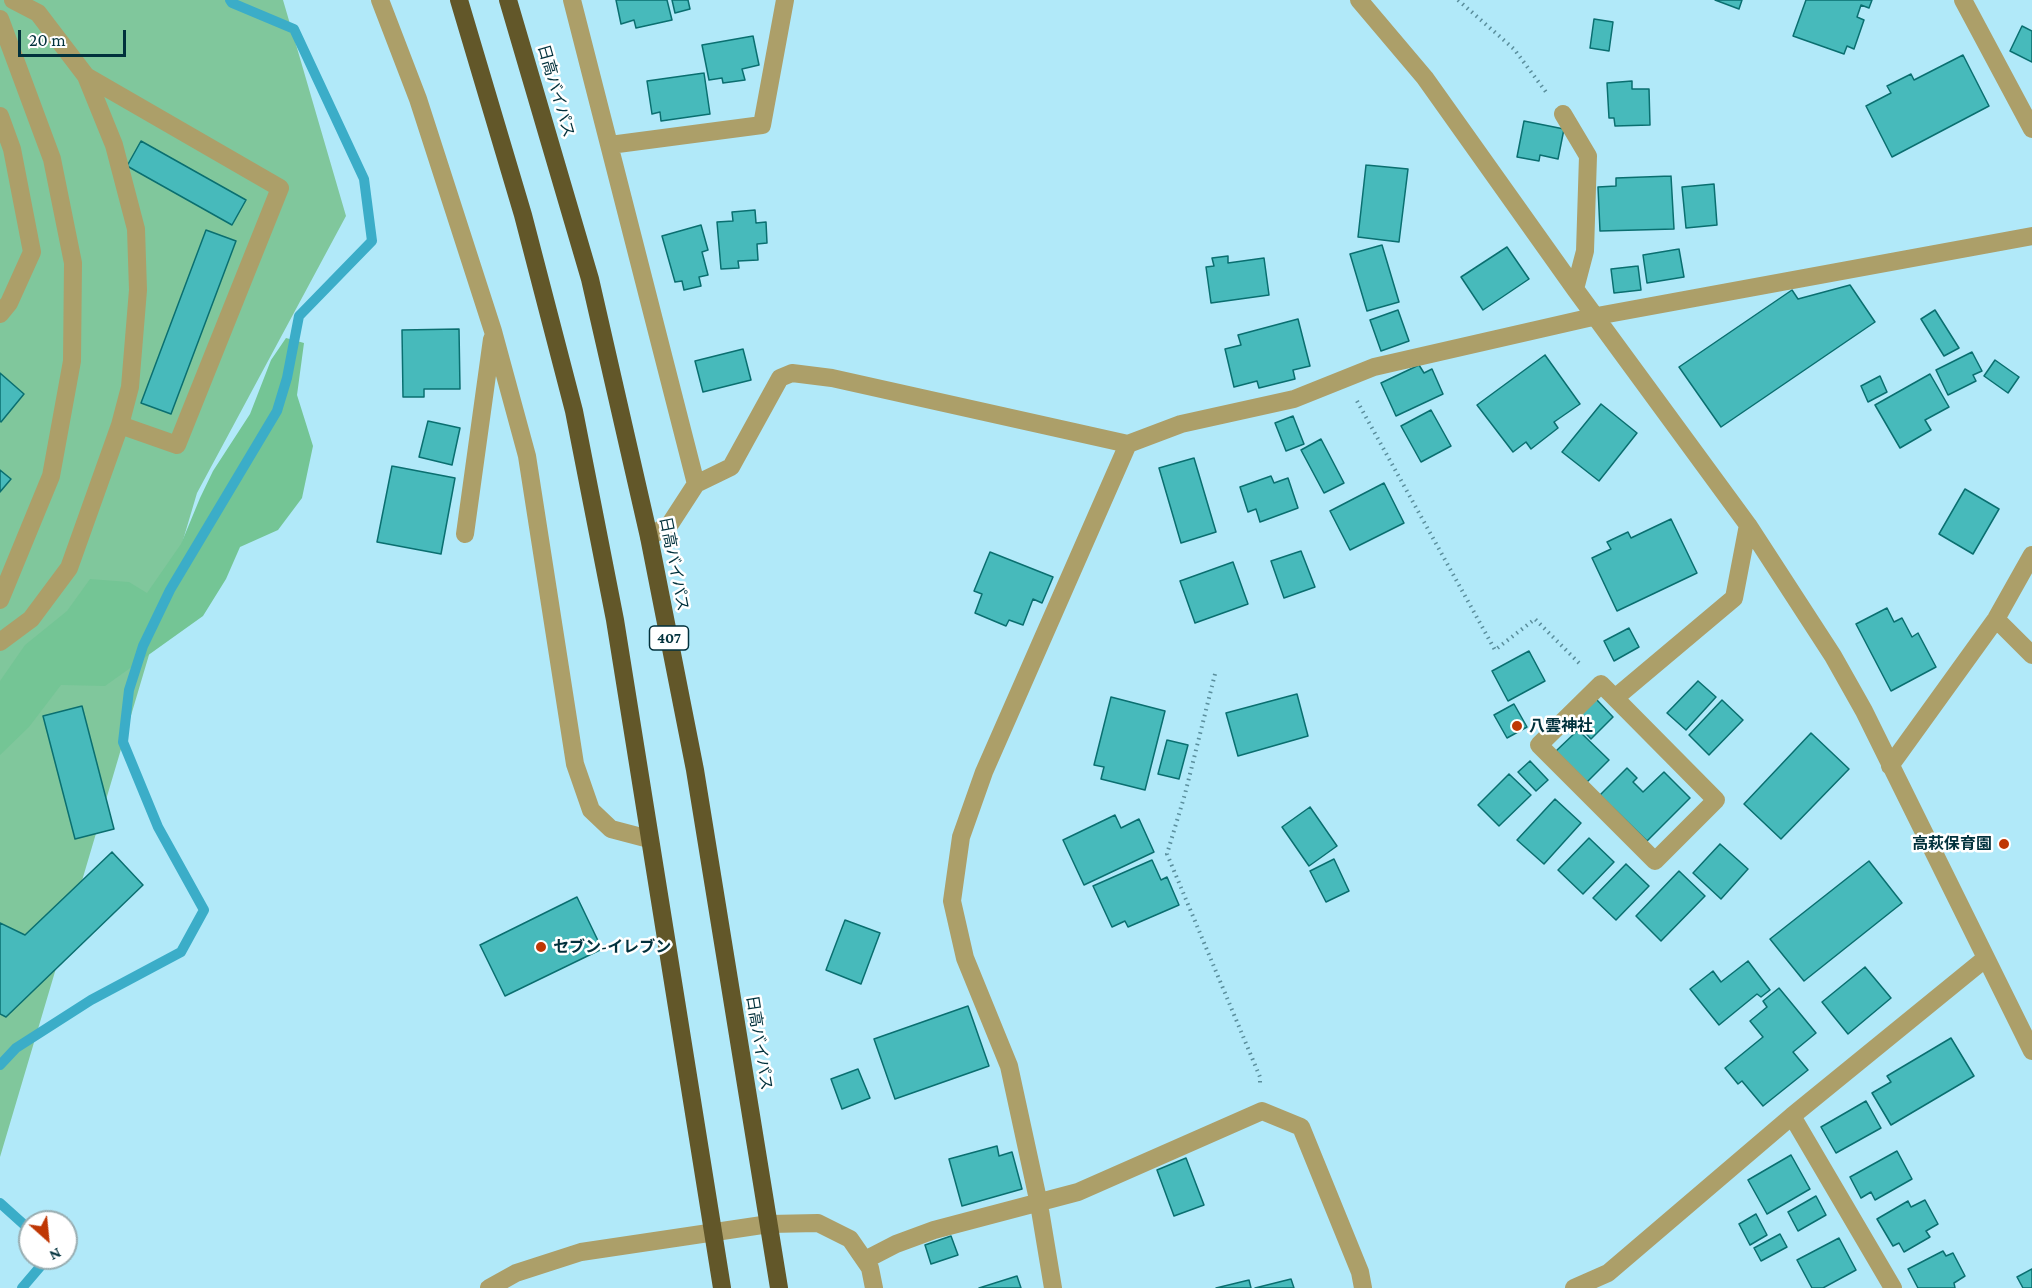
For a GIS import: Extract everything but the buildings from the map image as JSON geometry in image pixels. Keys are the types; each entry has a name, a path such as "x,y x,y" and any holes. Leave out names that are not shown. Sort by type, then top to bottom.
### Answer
{"highway":[{"path":"459,0 523,215 574,411 615,620 722,1288"},
{"name":"日高バイパス","path":"508,0 590,279 650,537 695,770 779,1288"}],"street":[{"path":"0,642 31,619 69,567 120,425 130,387 138,290 135,229 114,145 86,76 38,7 13,0"},
{"path":"380,0 418,99 493,331 527,456 575,764 591,810 611,829 649,839"},
{"path":"572,0 696,484"},
{"path":"610,145 762,125 785,0"},
{"path":"1359,0 1425,78 1575,289 1597,316 1748,525 1833,656 1864,711 2032,1051"},
{"path":"1964,0 2032,129"},
{"path":"1973,18 1981,0"},
{"path":"0,19 52,159 73,263 72,361 51,476 0,600"},
{"path":"86,76 280,188 177,445 120,425"},
{"path":"1563,114 1588,156 1585,251 1575,289"},
{"path":"0,117 6,156 32,252 9,303 0,314"},
{"path":"650,537 670,524 696,484 731,468 780,378 792,373 832,378 1128,444 1181,423 1294,399 1374,367 1597,316 2032,236"},
{"path":"465,534 493,331"},
{"path":"1053,1288 1039,1204 1010,1066 965,958 952,901 961,837 984,772 1128,444"},
{"path":"1615,698 1734,598 1748,525"},
{"path":"1890,766 1996,619 2032,555"},
{"path":"1996,619 2032,655"},
{"path":"1601,684 1615,698 1716,800 1655,861 1539,745 1601,684"},
{"path":"1574,1288 1608,1273 1792,1116 1986,958"},
{"path":"865,1260 896,1244 934,1230 1078,1192 1262,1111 1301,1127 1360,1272 1363,1288"},
{"path":"1792,1116 1893,1288"},
{"path":"489,1288 516,1273 581,1252 769,1224 818,1223 850,1239 870,1269 874,1288"}],"path":[{"path":"1458,0 1514,49 1563,114"},
{"path":"1345,380 1496,650 1535,619 1601,684"},
{"path":"1215,674 1167,855 1260,1077 1262,1111"}],"green space":[{"path":"0,0 283,0 346,216 197,493 0,1157"},
{"path":"286,338 304,343 297,395 313,446 302,498 278,530 240,547 226,579 203,616 105,686 61,685 29,727 0,755 0,681 25,645 67,611 90,579 129,582 147,593 181,544 213,471 250,414 271,360"}],"waterway":[{"path":"0,1065 16,1048 91,1000 181,952 204,910 158,827 123,742 129,690 143,646 170,590 277,411 287,378 299,316 372,241 364,179 294,29 232,3 230,0"},
{"path":"0,1203 18,1219"},
{"path":"22,1288 37,1270"}],"place":[{"name":"八雲神社","path":"1517,726"},
{"name":"高萩保育園","path":"2004,844"},
{"name":"セブン-イレブン","path":"541,947"}]}
